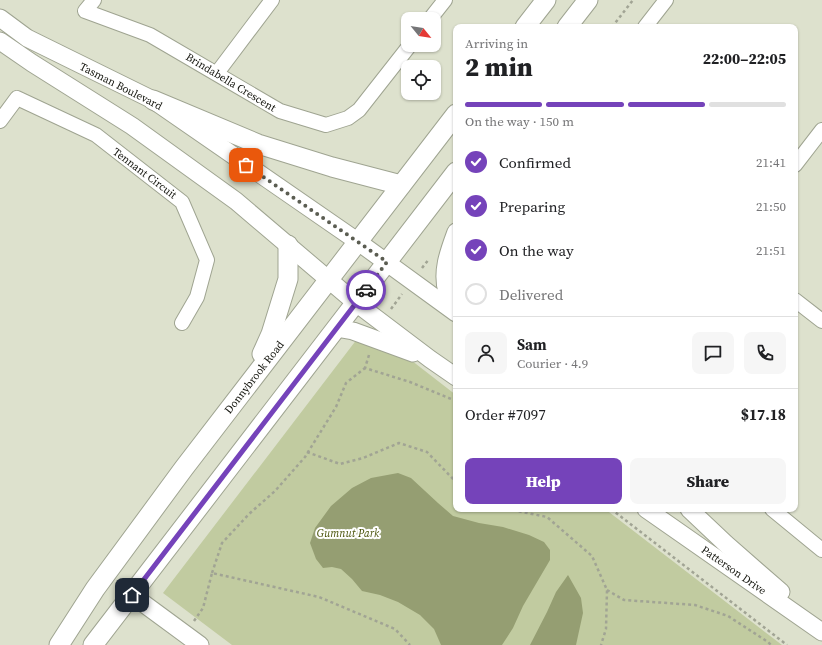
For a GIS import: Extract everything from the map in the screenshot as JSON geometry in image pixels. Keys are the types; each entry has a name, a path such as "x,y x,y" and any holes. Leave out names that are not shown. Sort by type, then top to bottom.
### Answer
{"main road":[{"path":"527,24 546,0"},
{"path":"569,24 588,0"},
{"path":"153,100 258,144 401,185"},
{"name":"Donnybrook Road","path":"59,645 95,589 184,468 453,118"},
{"path":"94,645 453,176"},
{"path":"250,381 271,334 288,279 288,246"}],"street":[{"name":"Brindabella Crescent","path":"94,0 86,11 150,35 280,111 326,125 348,118 359,110 405,52"},
{"path":"217,73 272,0"},
{"path":"436,12 445,0"},
{"path":"647,24 666,0"},
{"name":"Tasman Boulevard","path":"0,18 27,38 153,100 387,262"},
{"path":"0,41 132,126 236,201 356,303 453,375"},
{"name":"Tennant Circuit","path":"0,121 17,98 96,135 182,202 207,260 197,297 182,323"},
{"path":"798,161 822,130"},
{"path":"453,241 444,275 447,292 453,306"},
{"path":"387,262 453,311"},
{"path":"798,302 822,322"},
{"path":"336,328 353,331 430,359"},
{"name":"Patterson Drive","path":"650,512 822,632"},
{"name":"Patterson Drive","path":"693,512 726,544 822,628"},
{"path":"776,512 822,550"},
{"path":"132,595 200,645"}],"path":[{"path":"615,24 633,0"},
{"path":"186,634 203,608 212,572 222,543 249,514 275,491 307,452 336,407 346,384 365,368"},
{"path":"410,382 453,400"},
{"path":"307,452 340,464 363,458 399,443 427,452 453,479"},
{"path":"521,512 548,518 592,556 607,590 606,629 601,645"},
{"path":"615,512 787,645"},
{"path":"212,572 319,597 395,629 410,645"},
{"path":"607,590 624,600 695,605 728,616 771,645"}],"green space":[{"name":"Gumnut Park","path":"367,326 453,393 453,512 609,512 782,645 232,645 163,593"}],"shaded area":[{"path":"398,473 411,478 453,516 479,523 503,527 529,535 544,542 550,550 550,560 523,606 513,628 502,645 441,645 434,629 420,615 398,602 380,595 362,591 341,569 332,567 323,568 316,559 310,543 315,528 331,506 352,488 371,478"},
{"path":"568,575 581,598 583,613 576,645 530,645 556,592"}],"way so far":[{"path":"246,165 387,262 366,290"}],"route":[{"path":"132,595 366,290"}]}
